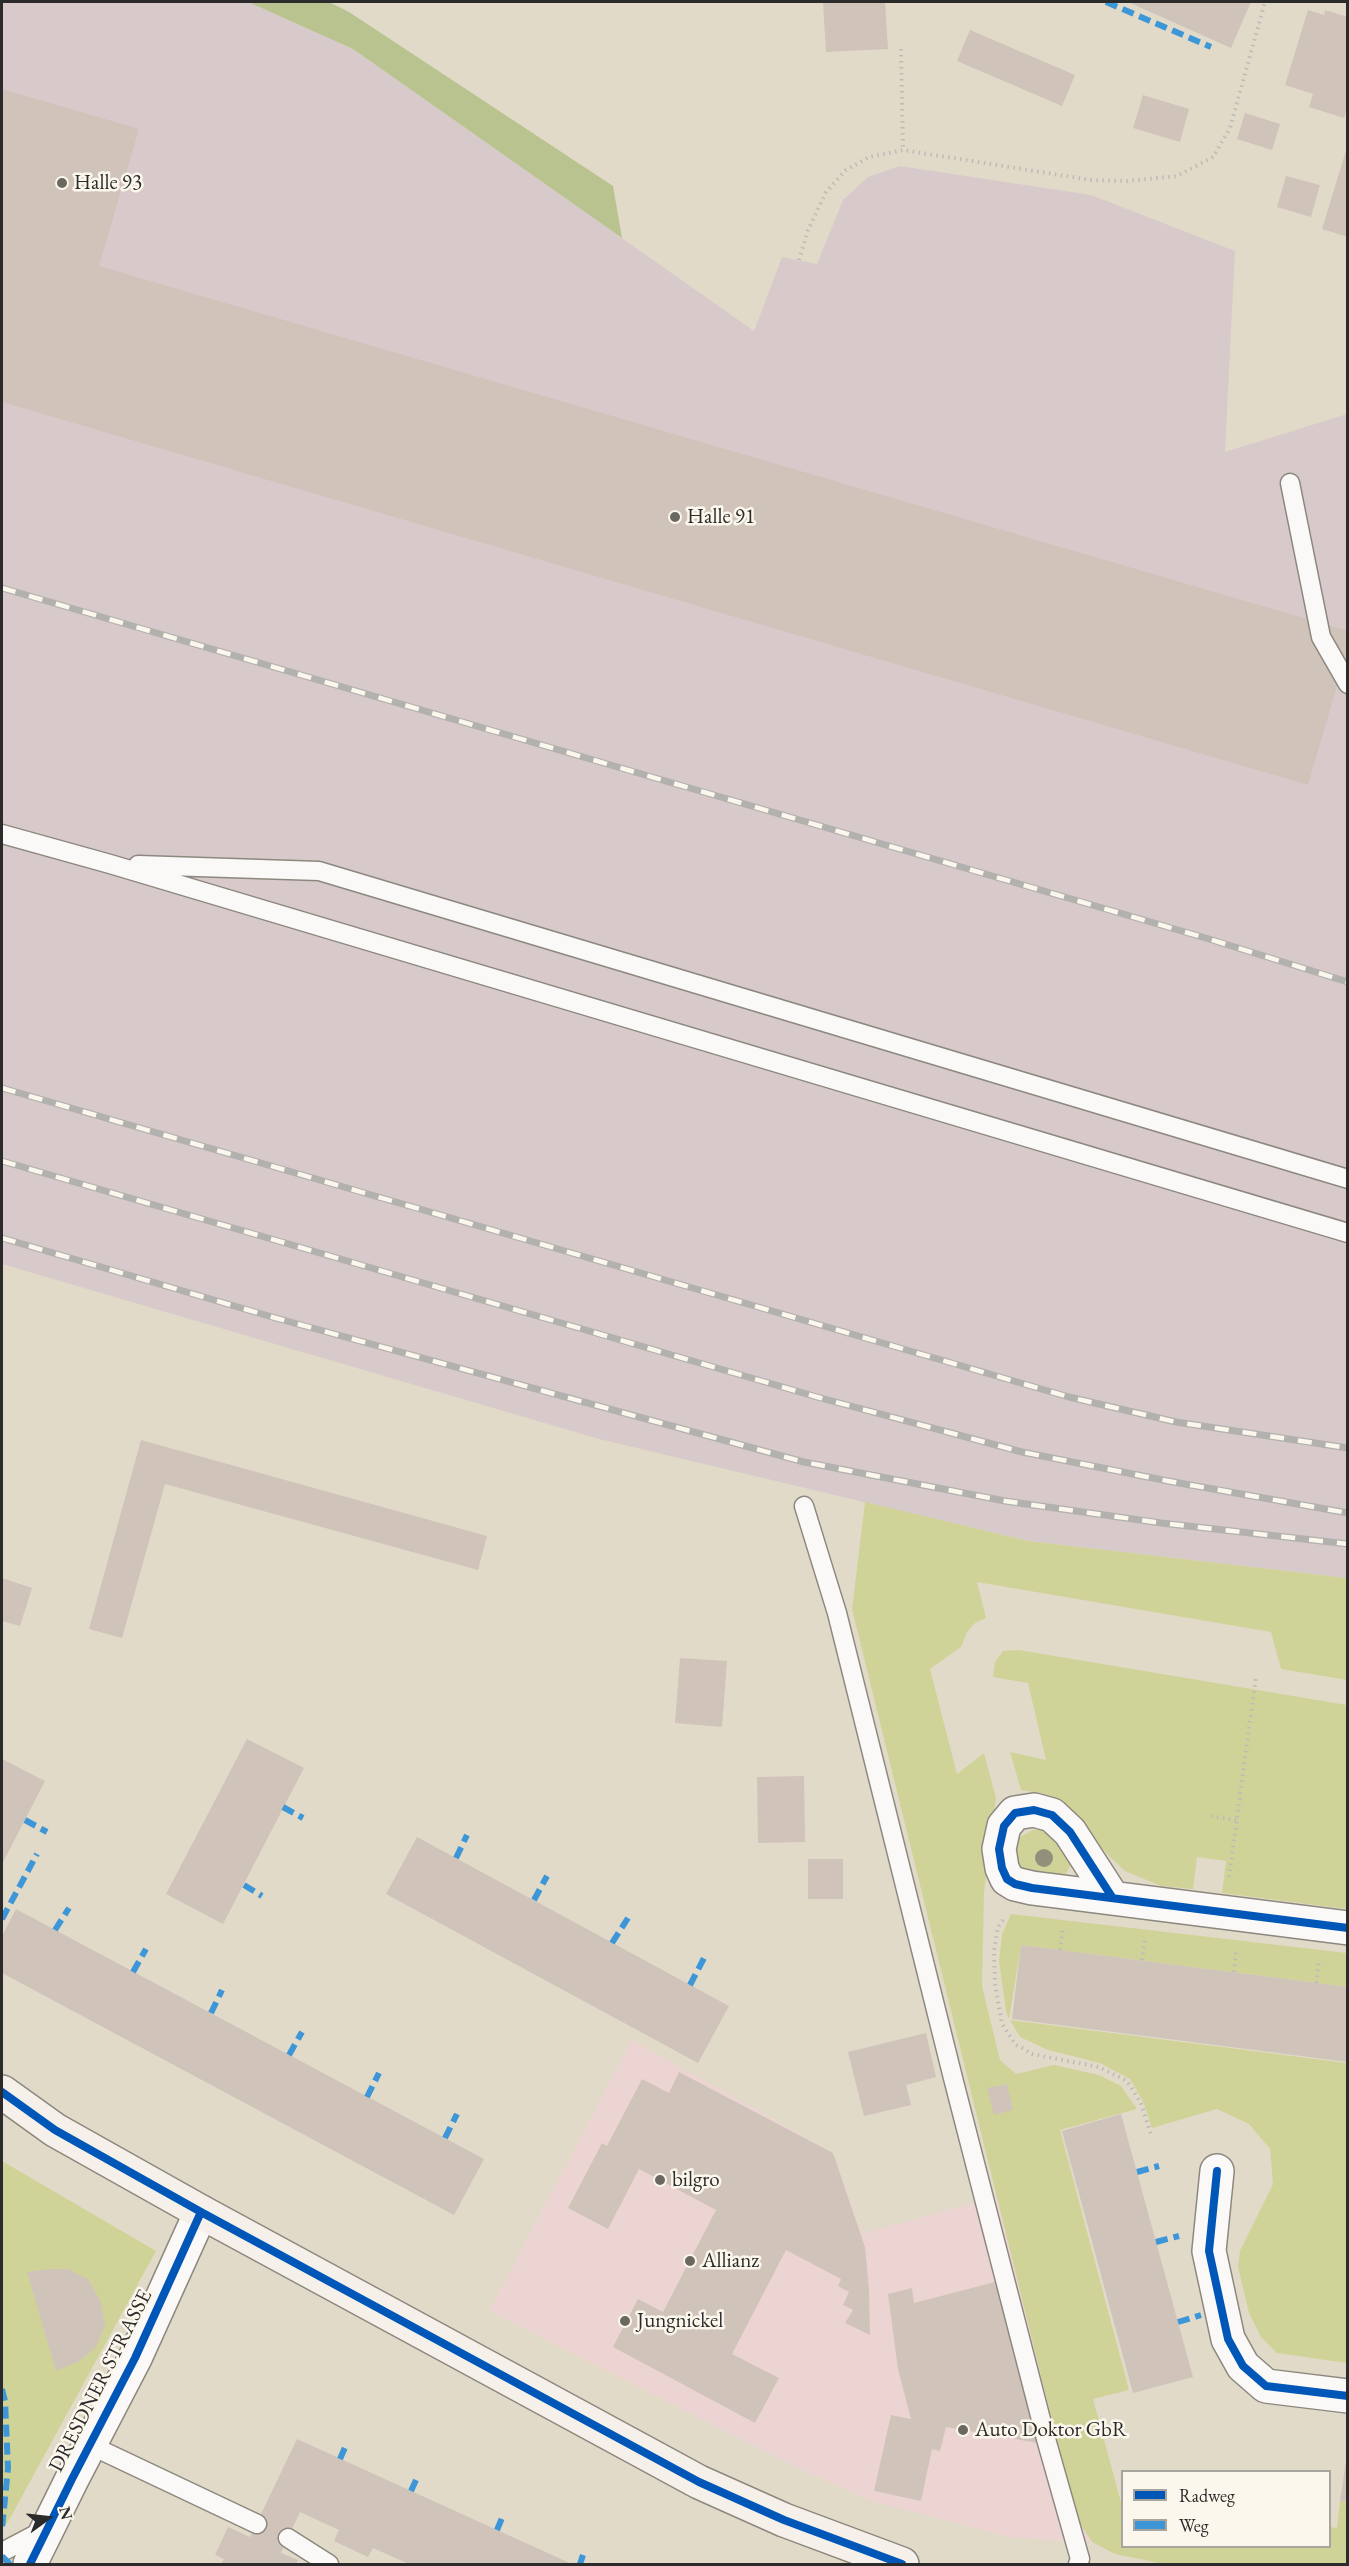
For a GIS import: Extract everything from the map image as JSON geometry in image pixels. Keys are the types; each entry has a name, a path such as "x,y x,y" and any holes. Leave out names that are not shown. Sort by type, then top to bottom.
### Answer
{"main road":[{"path":"2,2092 55,2130 201,2212 699,2482 784,2520 902,2565"}],"street":[{"path":"1112,1897 1070,1832 1052,1815 1034,1810 1015,1812 1004,1826 999,1849 1002,1868 1006,1879 1023,1886 1347,1928"},
{"path":"1217,2170 1209,2252 1228,2338 1243,2366 1266,2386 1347,2396"},
{"name":"DRESDNER STRASSE","path":"30,2565 135,2358 201,2212"}],"lane":[{"path":"1290,483 1321,637 1347,684"},
{"path":"2,834 110,864 1347,1233"},
{"path":"110,864 319,871 1347,1179"},
{"path":"804,1506 840,1624 953,2078 1046,2439 1080,2559 1078,2565"},
{"path":"90,2445 257,2524"},
{"path":"2,2552 48,2528"},
{"path":"288,2538 328,2565"}],"path":[{"path":"799,260 808,230 826,192 846,170 869,157 903,150 1091,180 1127,181 1177,176 1213,157 1230,128 1265,2"},
{"path":"901,49 903,150"},
{"path":"1225,1912 1256,1677"},
{"path":"1211,1816 1237,1820"},
{"path":"1023,1886 998,1927 994,1950 995,1983 1002,2024 1015,2044 1032,2054 1099,2067 1127,2080 1141,2103 1151,2135"}],"shaded area":[{"path":"2,2 248,2 353,49 754,331 782,257 817,264 843,200 868,177 900,166 1091,195 1235,251 1225,452 1347,414 1347,1578 1028,1541 599,1439 2,1264"},
{"path":"632,2040 833,2153 862,2234 997,2196 1076,2518 1092,2542 1013,2538 868,2500 788,2463 489,2311"}],"green space":[{"path":"248,2 329,2 349,12 613,186 622,238 353,49"},
{"path":"865,1502 1028,1541 1347,1578 1347,1680 1281,1669 1271,1632 977,1582 986,1618 975,1623 967,1632 961,1647 930,1669 957,1774 984,1753 996,1798 984,1892 982,1986 1000,2060 1016,2074 1054,2065 1099,2075 1121,2086 1137,2109 1060,2130 1129,2390 1093,2399 1121,2502 1121,2548 1331,2548 1331,2527 1337,2528 1340,2501 1347,2502 1347,2564 1164,2564 1115,2554 1092,2542 1076,2518 852,1609"},
{"path":"1019,1650 1347,1705 1347,1909 1222,1893 1226,1861 1197,1857 1193,1889 1161,1886 1125,1871 1107,1854 1064,1803 1042,1793 1021,1790 1010,1752 1046,1760 1028,1683 993,1677 995,1662 1003,1651"},
{"path":"1033,1830 1044,1830 1057,1839 1067,1852 1071,1864 1066,1874 1055,1878 1026,1873 1017,1865 1014,1854 1016,1844 1020,1837"},
{"path":"1011,1914 1347,1953 1347,1987 1021,1945 1009,2019 999,1961 1002,1934"},
{"path":"1010,2020 1347,2063 1347,2363 1277,2353 1261,2337 1249,2313 1238,2267 1240,2251 1273,2184 1270,2149 1249,2124 1217,2109 1152,2128 1143,2101 1130,2079 1100,2063 1048,2050 1020,2037"},
{"path":"2,2161 156,2251 8,2522 2,2528"}],"building":[{"path":"823,2 885,2 888,49 826,52"},
{"path":"1128,2 1251,2 1231,48"},
{"path":"1308,10 1324,15 1325,10 1348,17 1348,106 1344,118 1309,107 1313,94 1285,85"},
{"path":"970,30 1075,75 1062,106 957,61"},
{"name":"Halle 91","path":"2,89 139,129 99,266 1348,631 1348,648 1308,785 2,402"},
{"path":"1143,95 1189,109 1180,142 1133,128"},
{"path":"1245,113 1280,124 1272,150 1237,139"},
{"path":"1348,144 1348,237 1322,229"},
{"path":"1286,176 1320,185 1311,217 1277,207"},
{"path":"141,1440 487,1536 478,1570 165,1484 122,1638 89,1629"},
{"path":"2,1578 32,1588 20,1626 2,1621"},
{"path":"680,1658 727,1661 722,1727 675,1723"},
{"path":"247,1739 304,1768 223,1924 166,1894"},
{"path":"2,1759 45,1781 2,1864"},
{"path":"804,1776 805,1842 758,1843 757,1777"},
{"path":"417,1837 729,2006 698,2063 386,1894"},
{"path":"808,1859 843,1859 843,1899 808,1899"},
{"path":"16,1909 484,2159 454,2215 2,1973 2,1936"},
{"path":"1021,1945 1348,1987 1348,2062 1012,2019"},
{"path":"926,2033 936,2077 906,2085 911,2105 864,2116 848,2052"},
{"path":"679,2072 833,2153 865,2247 870,2335 845,2323 853,2310 843,2305 849,2292 838,2286 841,2279 786,2250 732,2354 779,2378 755,2423 613,2347 638,2299 663,2312 716,2210 639,2169 608,2229 568,2208 602,2143 607,2146 642,2079 669,2093"},
{"path":"1007,2084 1013,2110 994,2115 987,2088"},
{"path":"1121,2114 1193,2377 1133,2393 1062,2131"},
{"path":"68,2269 88,2279 101,2302 105,2326 96,2347 78,2362 56,2371 27,2272"},
{"path":"995,2282 1038,2443 946,2427 940,2451 932,2449 921,2501 874,2491 891,2415 911,2419 898,2369 888,2294 912,2288 914,2303"},
{"path":"297,2439 572,2564 409,2564 373,2548 368,2557 334,2541 339,2530 300,2512 281,2553 298,2560 296,2564 221,2564 224,2559 215,2555 228,2527 250,2537"},
{"path":"1346,2461 1348,2461 1348,2502 1340,2501"}],"railway":[{"path":"2,588 1209,939 1348,982"},
{"path":"2,1088 1069,1397 1176,1422 1348,1448"},
{"path":"2,1161 817,1397 1022,1452 1348,1513"},
{"path":"2,1238 272,1317 804,1462 1005,1501 1161,1523 1348,1544"}],"marked path":[{"path":"1106,2 1211,47"},
{"path":"283,1807 303,1818"},
{"path":"25,1820 47,1832"},
{"path":"456,1858 467,1835"},
{"path":"2,1919 37,1854"},
{"path":"534,1900 547,1876"},
{"path":"244,1885 262,1896"},
{"path":"55,1930 69,1908"},
{"path":"612,1943 628,1918"},
{"path":"133,1972 146,1949"},
{"path":"690,1985 704,1958"},
{"path":"211,2013 222,1990"},
{"path":"289,2055 302,2032"},
{"path":"367,2097 379,2073"},
{"path":"445,2138 457,2114"},
{"path":"1137,2172 1159,2166"},
{"path":"1156,2242 1179,2236"},
{"path":"1178,2322 1201,2315"},
{"path":"2,2389 5,2401 8,2468 2,2529"},
{"path":"340,2459 346,2445"},
{"path":"411,2491 417,2478"},
{"path":"497,2530 502,2518"},
{"path":"580,2564 583,2555"},
{"path":"2,2556 10,2564"}],"cycle path":[{"path":"1112,1897 1070,1832 1052,1815 1034,1810 1015,1813 1004,1826 999,1849 1002,1868 1007,1879 1015,1884 1032,1888 1348,1928"},
{"path":"2,2092 55,2130 201,2212 699,2482 784,2520 902,2564"},
{"path":"1217,2171 1209,2251 1228,2339 1243,2366 1266,2386 1348,2396"},
{"path":"30,2564 135,2358 201,2212"}],"place":[{"name":"Halle 93","path":"62,183"},
{"name":"Halle 91","path":"675,517"},
{"name":"bilgro","path":"660,2180"},
{"name":"Allianz","path":"690,2261"},
{"name":"Jungnickel","path":"625,2321"},
{"name":"Auto Doktor GbR","path":"963,2430"}]}
